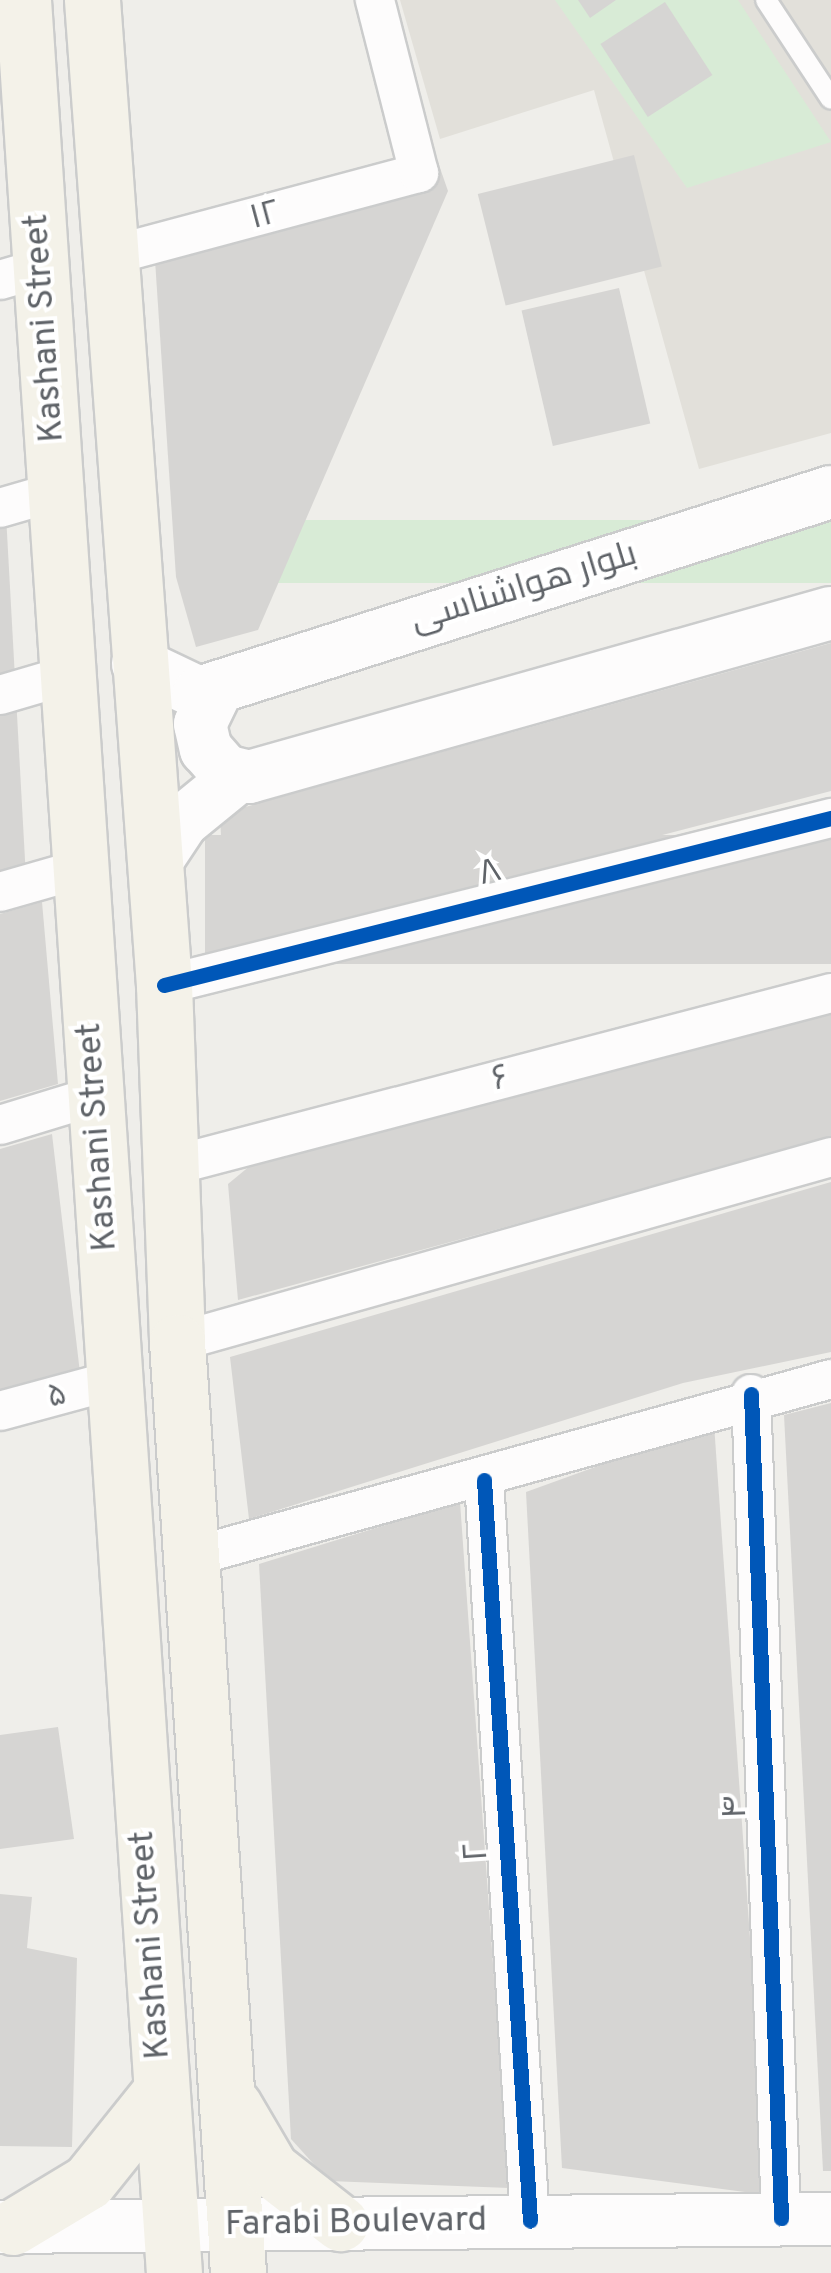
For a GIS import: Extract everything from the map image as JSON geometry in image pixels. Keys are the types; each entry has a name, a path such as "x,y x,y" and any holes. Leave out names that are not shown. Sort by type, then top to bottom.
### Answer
{"main road":[{"name":"Kashani Street","path":"23,0 20,274 55,492 172,2249"},
{"name":"Kashani Street","path":"92,0 164,986 177,1342 237,2249"},
{"name":"بلوار هواشناسی","path":"218,687 831,492"},
{"path":"155,862 182,822 237,777 831,612"},
{"path":"138,664 172,686 218,687 202,736 214,762 237,777"},
{"path":"132,1657 151,1711 168,1726 185,1719 200,1682"},
{"path":"6,2227 88,2182 161,2090"},
{"path":"227,2090 271,2169 340,2223"},
{"name":"Farabi Boulevard","path":"6,2227 172,2249 237,2249 340,2223 806,2219"}],"street":[{"name":"۱۲","path":"109,256 419,172 375,0"},
{"path":"0,508 55,492"},
{"path":"0,695 68,674"},
{"name":"۸","path":"164,986 831,818"},
{"path":"0,892 80,868"},
{"name":"۶","path":"171,1166 831,992"},
{"path":"0,1125 95,1096"},
{"path":"177,1342 831,1157"},
{"path":"191,1558 484,1480 751,1394 831,1379"},
{"name":"۵","path":"0,1411 114,1380"},
{"name":"۴","path":"751,1394 806,2219"},
{"name":"۲","path":"484,1480 530,2220"}],"lane":[{"path":"766,0 831,100"}],"shaded area":[{"path":"400,0 831,0 831,433 699,469 594,90 440,139"}],"green space":[{"path":"555,0 738,0 831,142 687,188"},
{"path":"220,520 831,520 831,583 220,583"}],"building":[{"path":"578,0 616,0 590,18"},
{"path":"665,2 712,75 648,117 600,44"},
{"path":"634,155 662,267 506,306 478,194"},
{"path":"440,168 448,191 258,630 196,647 176,577 155,260"},
{"path":"619,288 650,423 553,446 522,310"},
{"path":"6,515 26,878 0,886 0,516"},
{"path":"831,643 831,791 226,949 220,814"},
{"path":"205,835 831,835 831,964 205,964"},
{"path":"42,902 58,1084 0,1101 0,914"},
{"path":"831,1009 831,1138 238,1300 228,1184 251,1165"},
{"path":"52,1134 80,1373 0,1395 0,1149"},
{"path":"831,1182 831,1352 683,1383 249,1519 230,1357"},
{"path":"831,1403 831,2171 823,2171 784,1415"},
{"path":"714,1424 768,2195 562,2168 526,1492"},
{"path":"460,1502 509,2188 329,2181 291,2139 259,1564"},
{"path":"58,1727 74,1839 0,1849 0,1735"},
{"path":"0,1894 32,1897 27,1948 77,1958 72,2147 0,2146"}],"cycle path":[{"path":"164,985 831,818"},
{"path":"751,1394 781,2218"},
{"path":"484,1480 530,2221"}]}
